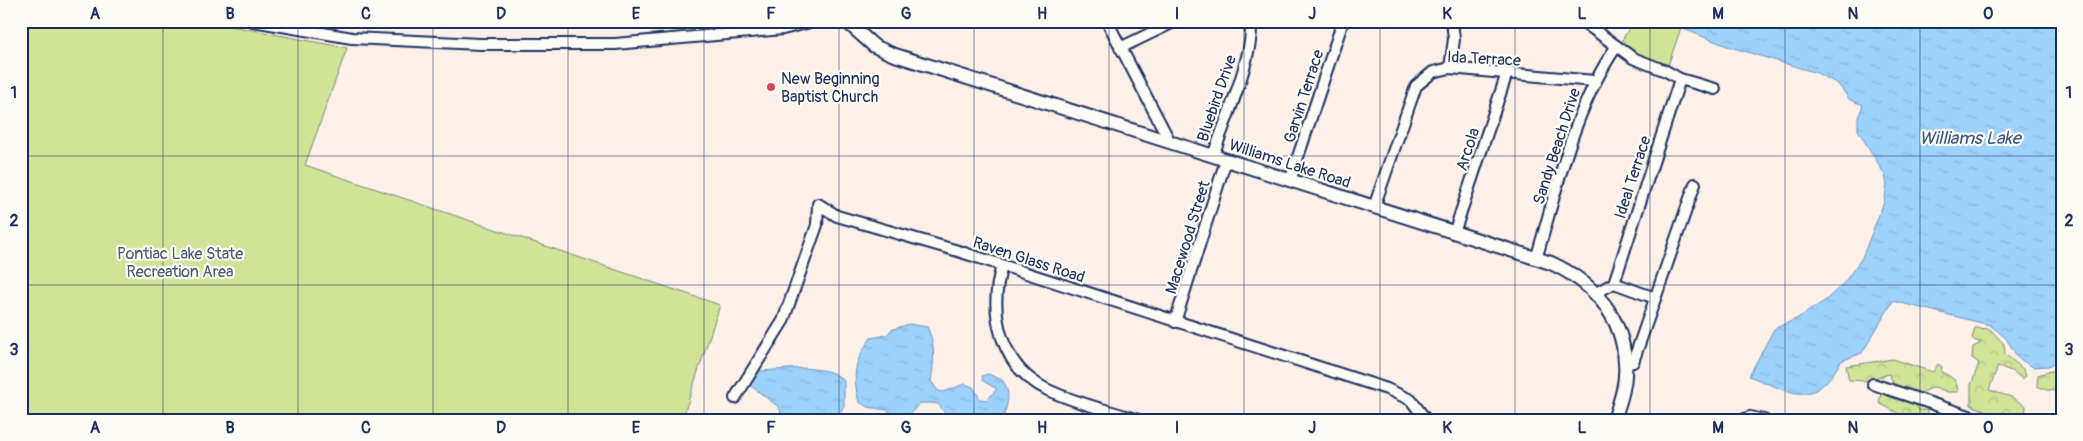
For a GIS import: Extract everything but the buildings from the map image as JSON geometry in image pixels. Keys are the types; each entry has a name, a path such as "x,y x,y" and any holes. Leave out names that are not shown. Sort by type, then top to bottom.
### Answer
{"main road":[{"name":"Williams Lake Road","path":"846,21 860,36 892,54 1536,259 1571,272 1596,293 1612,314 1621,337 1626,364 1622,392 1614,420"}],"street":[{"path":"253,21 352,38 480,44 559,44 624,43 783,29 814,21"},
{"path":"1107,21 1170,142"},
{"path":"1120,48 1176,21"},
{"name":"Bluebird Drive","path":"1213,156 1247,54 1252,32 1250,21"},
{"name":"Garvin Terrace","path":"1290,181 1343,21"},
{"path":"1450,68 1454,39 1452,21"},
{"path":"1582,21 1633,58 1666,71 1680,79 1715,89"},
{"name":"Sandy Beach Drive","path":"1536,259 1572,136 1594,81 1616,47"},
{"name":"Ida Terrace","path":"1374,207 1416,86 1433,72 1450,68 1594,81"},
{"name":"Arcola","path":"1454,233 1508,74"},
{"name":"Ideal Terrace","path":"1614,283 1680,79"},
{"name":"Macewood Street","path":"1175,322 1226,160"},
{"path":"1626,364 1634,362 1695,184"},
{"name":"Raven Glass Road","path":"735,398 783,321 817,226 818,204 837,216 864,222 1387,389 1411,400 1426,420"},
{"path":"1002,266 995,294 996,317 1004,345 1020,370 1045,389 1138,420"},
{"path":"1596,293 1614,283 1655,298"},
{"path":"1873,384 1981,420"},
{"path":"1743,419 1764,420"}],"green space":[{"name":"Pontiac Lake State Recreation Area","path":"21,21 205,21 347,48 305,165 720,305 682,420 21,420"},
{"path":"1633,21 1666,21 1681,28 1666,71 1633,58 1620,44"},
{"path":"1975,328 1990,329 2004,344 2005,354 2023,369 2026,376 2022,379 2014,372 1998,366 1989,390 2011,397 2026,406 2025,419 2001,417 1971,405 1971,385 1979,363 1972,358 1973,347 1981,343 1972,339"},
{"path":"1893,359 1933,372 1938,364 1942,367 1941,372 1955,381 1958,392 1948,392 1935,387 1920,393 1895,386 1889,374 1864,381 1849,380 1846,366"},
{"path":"2051,371 2062,372 2062,392 2047,390 2037,386 2038,375"},
{"path":"1887,392 1901,401 1914,402 1919,410 1927,410 1926,420 1909,416 1907,418 1879,403 1881,393"}],"water":[{"name":"Williams Lake","path":"1663,21 2062,21 2062,361 2048,366 2033,367 2018,358 2006,338 1990,325 1893,301 1862,353 1841,361 1831,376 1821,386 1811,392 1790,392 1749,376 1774,329 1796,319 1826,300 1843,284 1862,258 1884,202 1887,186 1885,175 1858,130 1858,118 1863,105 1850,100 1838,84 1817,73 1727,46"},
{"path":"909,324 927,327 930,333 934,354 931,381 938,391 943,392 965,384 973,387 980,399 987,400 997,389 983,381 982,376 988,374 1002,380 1008,395 1002,420 950,420 939,405 928,403 920,403 910,414 900,419 887,410 868,407 859,402 855,376 858,361 865,346 871,338 887,335 891,330"},
{"path":"804,368 830,372 844,381 844,407 836,419 785,420 781,415 780,408 750,385 750,377 760,371"}],"place":[{"name":"New Beginning Baptist Church","path":"771,87"}]}
